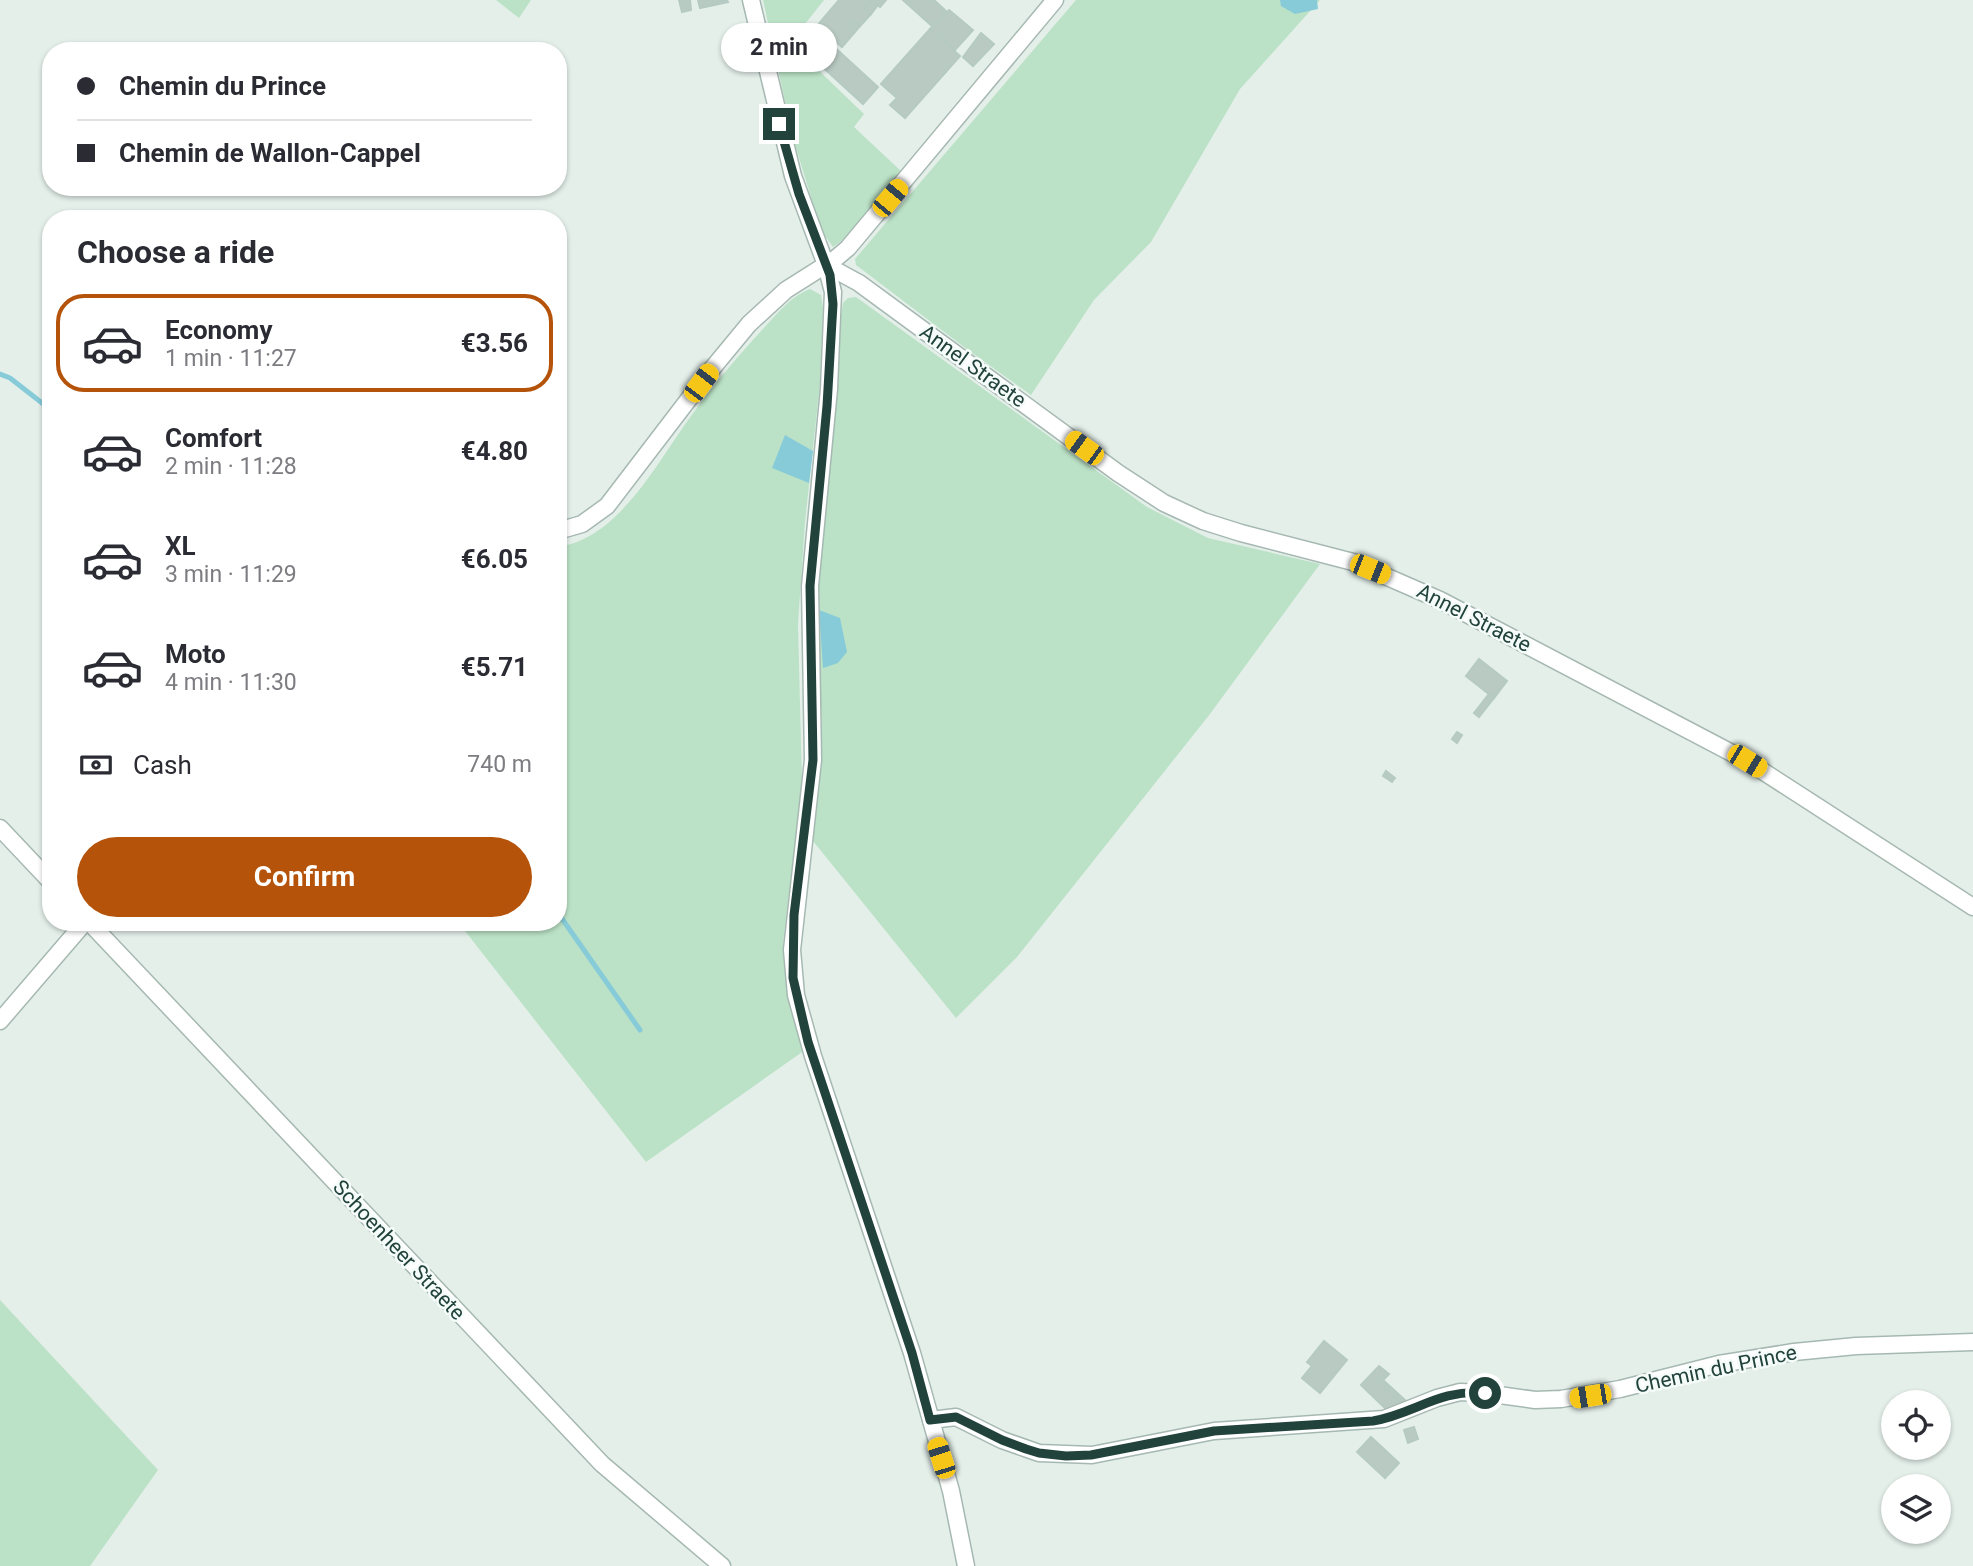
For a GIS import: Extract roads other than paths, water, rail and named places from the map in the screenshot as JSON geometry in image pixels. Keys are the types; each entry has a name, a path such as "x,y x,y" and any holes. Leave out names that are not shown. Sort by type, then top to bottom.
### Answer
{"street":[{"path":"751,0 793,176 826,265 833,292 827,406 810,586 813,760 794,915 793,978 804,1028 912,1353 956,1511 966,1566"},
{"path":"567,528 582,524 607,506 743,332 786,290 848,248 1055,0"},
{"name":"Annel Straete","path":"826,265 859,283 1118,473 1164,503 1196,518 1241,533 1353,562 1440,600 1747,761 1973,907"},
{"path":"0,828 42,872"},
{"path":"0,1021 79,931"},
{"name":"Schoenheer Straete","path":"96,931 602,1464 722,1566"},
{"name":"Chemin du Prince","path":"930,1420 956,1417 1002,1440 1039,1453 1091,1455 1214,1431 1384,1419 1460,1392 1535,1399 1575,1398 1620,1390 1711,1366 1794,1352 1856,1346 1973,1342"}],"water":[{"path":"1280,0 1317,0 1318,9 1295,14 1281,6"},
{"path":"785,435 813,451 809,483 772,468"},
{"path":"819,610 840,618 847,652 838,663 823,668"}],"waterway":[{"path":"0,374 10,378 42,403"},
{"path":"567,926 640,1030"}]}
